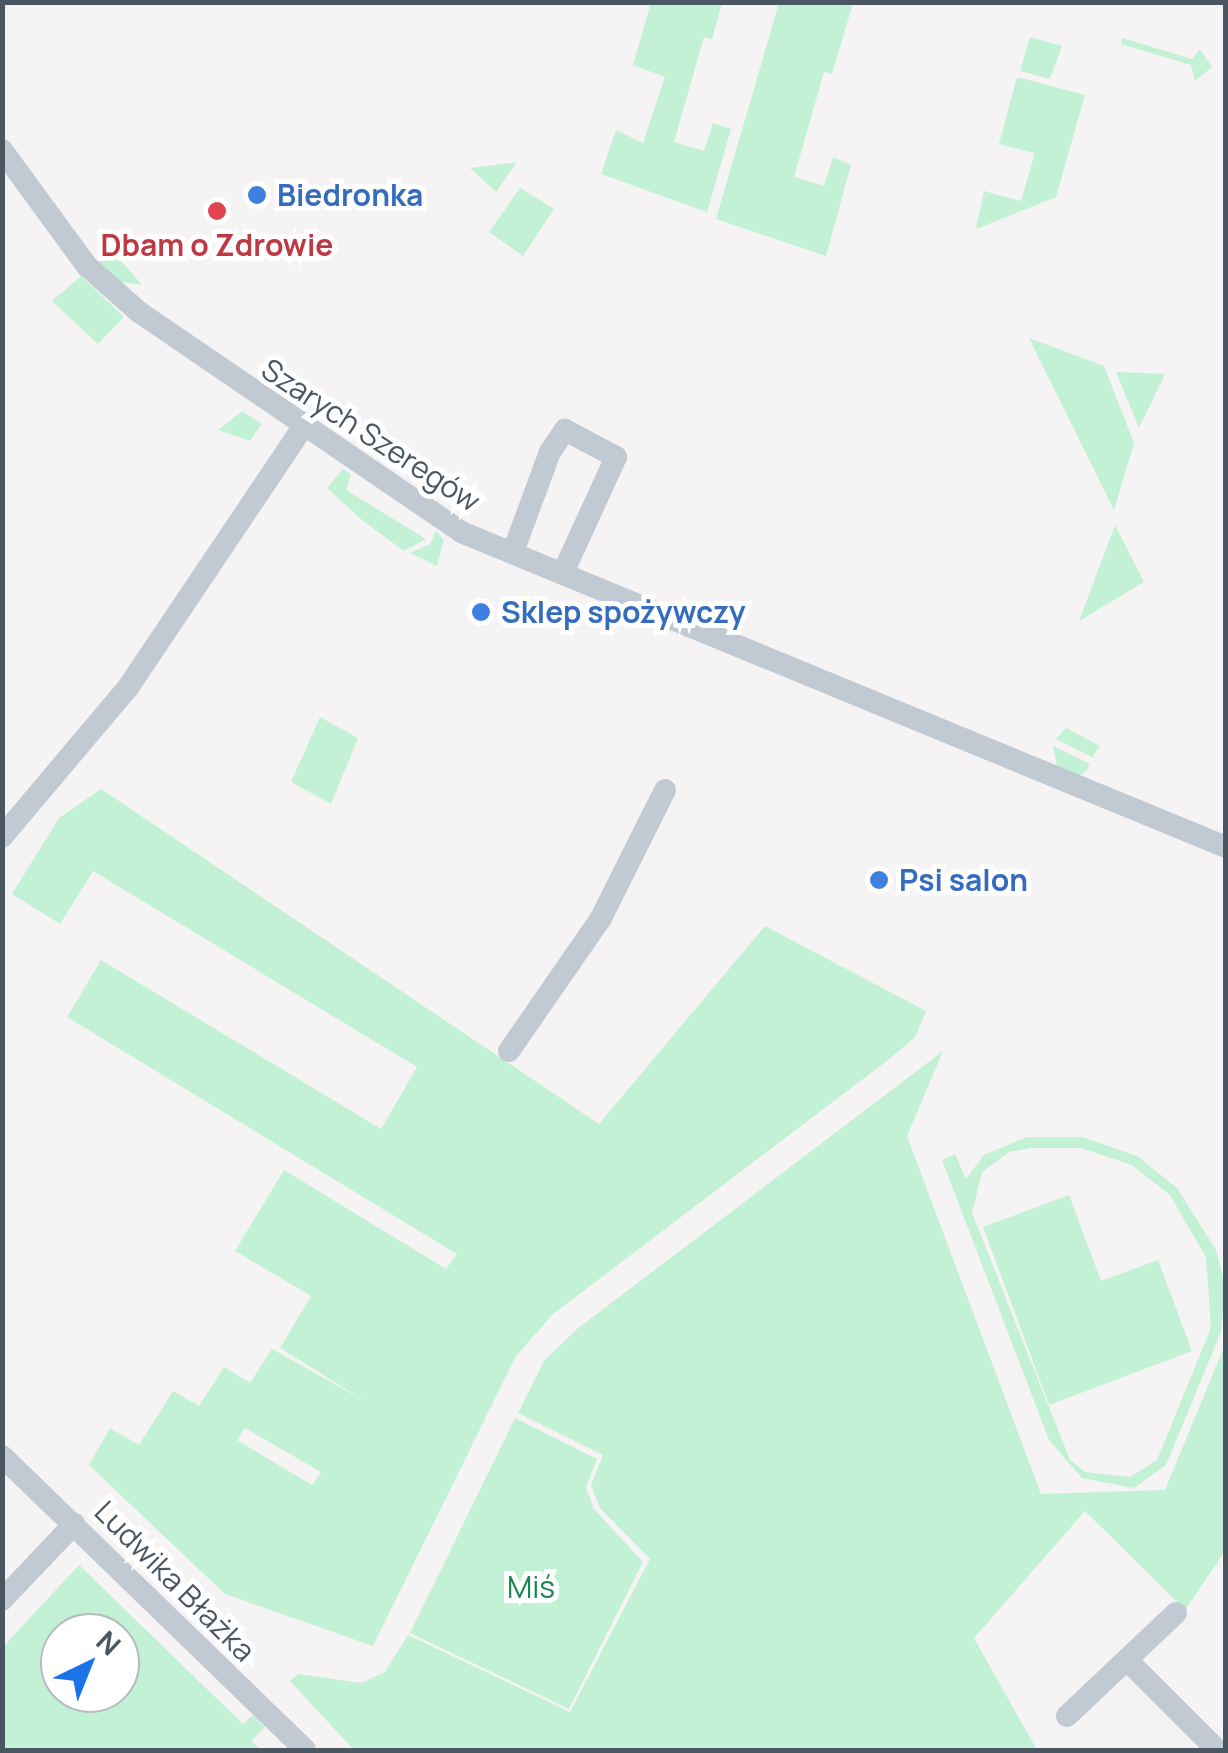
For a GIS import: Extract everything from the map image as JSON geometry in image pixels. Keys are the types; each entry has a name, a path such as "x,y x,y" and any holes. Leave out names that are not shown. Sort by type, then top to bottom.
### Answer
{"street":[{"name":"Szarych Szeregów","path":"2,150 86,266 193,355 461,532 1226,847"},
{"path":"2,836 128,686 302,429"},
{"path":"513,552 550,452 565,430 616,457 563,573"},
{"path":"509,1050 601,918 665,790"},
{"name":"Ludwika Błażka","path":"2,1456 305,1750"},
{"path":"2,1600 74,1524"},
{"path":"1067,1716 1176,1613"},
{"path":"1127,1660 1217,1750"}],"green space":[{"path":"651,3 722,3 712,39 704,37 674,142 704,151 713,123 731,129 707,212 601,174 616,130 643,143 665,77 633,65"},
{"path":"779,3 853,3 832,74 824,72 794,177 824,186 833,157 851,165 826,256 716,219"},
{"path":"1030,37 1062,46 1050,79 1020,71"},
{"path":"1122,38 1192,59 1200,49 1212,67 1195,81 1191,65 1121,44"},
{"path":"1017,77 1085,95 1056,197 976,229 984,191 1021,201 1035,153 999,144"},
{"path":"517,162 496,192 470,168"},
{"path":"520,188 554,209 523,256 489,232"},
{"path":"111,249 142,285 121,282 96,262"},
{"path":"81,276 124,317 98,344 52,301"},
{"path":"1029,338 1104,366 1134,443 1114,510"},
{"path":"1116,372 1165,374 1139,428"},
{"path":"242,411 262,424 250,441 218,430"},
{"path":"343,469 351,474 346,490 426,539 404,551 362,520 327,488"},
{"path":"1115,525 1144,582 1079,621"},
{"path":"436,531 444,540 437,566 410,553 430,544"},
{"path":"320,717 358,738 331,804 291,782"},
{"path":"1066,728 1100,746 1092,757 1056,739"},
{"path":"1053,746 1090,764 1087,770 1078,776 1057,766"},
{"path":"101,789 599,1124 765,926 926,1011 915,1037 888,1060 553,1314 516,1356 373,1646 225,1594 89,1465 110,1428 139,1445 173,1391 199,1406 224,1367 250,1383 272,1349 365,1401 280,1348 311,1296 235,1251 284,1170 446,1269 457,1254 67,1017 101,960 381,1129 417,1067 93,871 60,924 12,894 59,818","holes":["245,1428 321,1472 312,1485 237,1440"]},
{"path":"943,1051 907,1136 1041,1494 1165,1490 1225,1345 1225,1551 1185,1610 1085,1511 974,1638 1037,1750 354,1750 290,1681 299,1674 361,1683 385,1672 408,1635 570,1712 650,1559 600,1508 591,1485 603,1455 518,1413 544,1361 577,1329"},
{"path":"1027,1137 1082,1137 1137,1156 1177,1188 1216,1250 1225,1284 1221,1332 1166,1465 1134,1488 1082,1478 1049,1440 942,1160 955,1154 966,1179 984,1155","holes":["1081,1148 1132,1165 1170,1195 1206,1257 1211,1328 1157,1460 1130,1477 1085,1472 1070,1460 972,1213 982,1172 1009,1152"]},
{"path":"1069,1195 1101,1281 1158,1260 1192,1351 1049,1405 983,1227"},
{"name":"Miś","path":"515,1418 597,1459 586,1488 594,1509 643,1562 569,1709 410,1633"},
{"path":"79,1565 129,1613 40,1613 40,1713 140,1713 140,1624 243,1724 253,1715 265,1727 251,1741 261,1750 3,1750 2,1648"}],"place":[{"name":"Biedronka","path":"257,195"},
{"name":"Dbam o Zdrowie","path":"217,211"},
{"name":"Sklep spożywczy","path":"481,612"},
{"name":"Psi salon","path":"879,880"}]}
